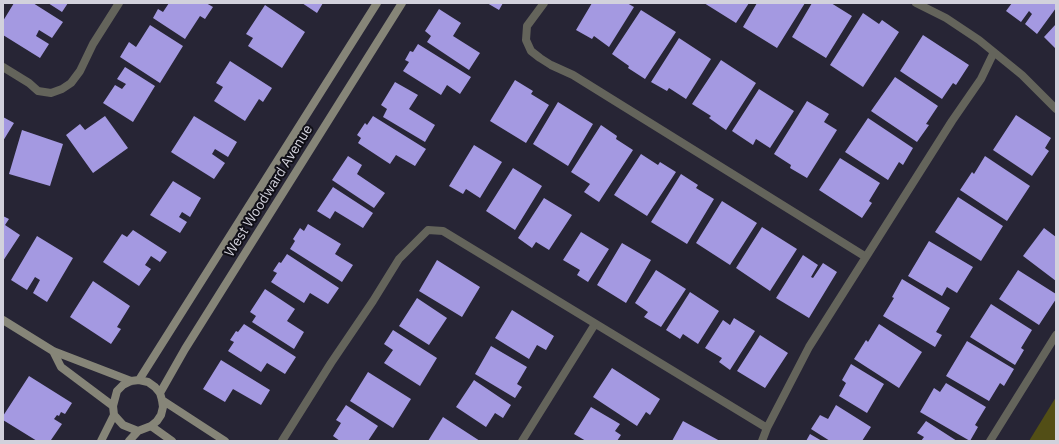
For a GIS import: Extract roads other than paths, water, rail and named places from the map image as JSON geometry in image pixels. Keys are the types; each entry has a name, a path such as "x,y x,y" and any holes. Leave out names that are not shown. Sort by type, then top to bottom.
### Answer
{"street":[{"path":"3,67 29,83 38,91 51,93 62,89 71,83 80,70 93,44 119,3"},
{"name":"West Woodward Avenue","path":"135,381 377,3"},
{"name":"West Woodward Avenue","path":"161,396 185,349 402,3"},
{"path":"544,3 527,26 526,40 531,50 540,58 573,75 866,257"},
{"path":"916,3 946,18 979,40 1022,75 1056,109"},
{"path":"762,441 767,428 809,347 981,79 994,52"},
{"path":"282,441 399,259 428,230 443,231 767,428"},
{"path":"3,320 53,351 135,381 148,382 155,387 161,396 225,441"},
{"path":"522,441 595,324"},
{"path":"990,441 1056,335"},
{"path":"53,351 61,367 113,406"},
{"path":"101,441 114,415 113,406 117,391 123,385 135,381"},
{"path":"129,441 138,431 151,426 157,421 161,415 163,407 161,396"},
{"path":"114,415 123,425 138,431"},
{"path":"151,426 172,441"}]}
